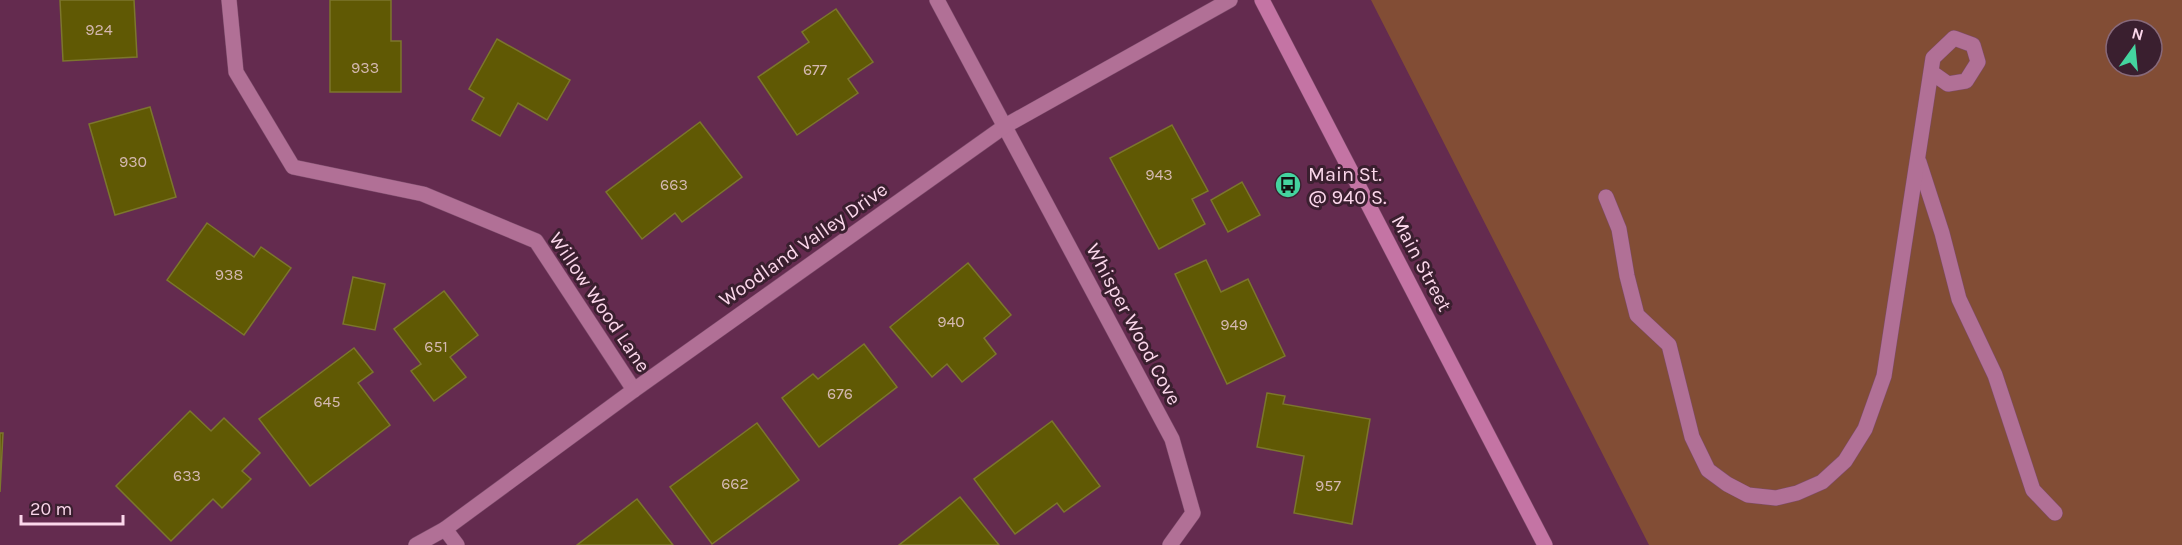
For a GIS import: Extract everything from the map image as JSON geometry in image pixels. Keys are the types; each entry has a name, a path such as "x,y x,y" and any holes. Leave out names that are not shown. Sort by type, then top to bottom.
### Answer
{"main road":[{"name":"Main Street","path":"1262,0 1545,545"}],"street":[{"name":"Willow Wood Lane","path":"229,0 236,72 293,167 423,194 536,241 634,390"},
{"path":"937,0 1005,126"},
{"name":"Woodland Valley Drive","path":"416,545 445,529 634,390 1005,126 1230,0"},
{"path":"1606,197 1619,229 1637,315 1669,345 1692,437 1708,470 1727,484 1748,495 1776,498 1797,493 1822,482 1845,461 1864,429 1884,376 1931,72"},
{"name":"Whisper Wood Cove","path":"1005,126 1172,439 1193,513 1170,545"},
{"path":"1918,159 1942,233 1959,299 1995,375 2033,490 2055,513"},
{"path":"445,529 457,545"}],"shaded area":[{"path":"1371,0 2182,0 2182,545 1649,545"}],"building":[{"path":"60,0 134,0 137,57 63,61"},
{"path":"330,0 391,0 391,41 401,41 401,92 330,92"},
{"path":"836,9 873,62 848,79 858,93 797,135 758,77 809,42 802,32"},
{"path":"497,39 570,80 547,120 518,103 500,136 472,120 484,98 469,89"},
{"path":"150,107 176,197 115,215 89,124"},
{"path":"700,122 742,177 682,222 675,213 642,239 606,192"},
{"path":"1172,125 1208,191 1192,199 1205,224 1159,249 1110,158"},
{"path":"1242,182 1260,215 1228,232 1211,200"},
{"path":"207,223 254,257 261,247 291,268 244,335 167,280"},
{"path":"1206,260 1221,292 1248,279 1285,356 1227,384 1175,274"},
{"path":"968,263 1011,315 984,338 996,354 962,382 947,364 932,377 890,327"},
{"path":"353,277 385,284 375,330 343,324"},
{"path":"444,291 478,335 450,357 466,377 434,401 411,371 421,364 394,329"},
{"path":"864,344 897,387 819,447 782,398 813,374 818,379"},
{"path":"354,348 373,372 358,383 390,425 310,486 259,419"},
{"path":"1267,393 1285,396 1283,404 1370,419 1352,524 1294,513 1304,456 1257,447"},
{"path":"190,411 211,431 224,418 260,453 242,471 251,479 222,508 213,499 171,541 116,486"},
{"path":"1052,421 1100,486 1064,512 1057,503 1015,534 974,479"},
{"path":"757,423 799,480 712,544 670,487"},
{"path":"0,433 3,433 0,492"},
{"path":"960,497 999,545 899,545"},
{"path":"637,499 673,545 577,545"}],"place":[{"name":"Main St. @ 940 S.","path":"1288,185"}]}
